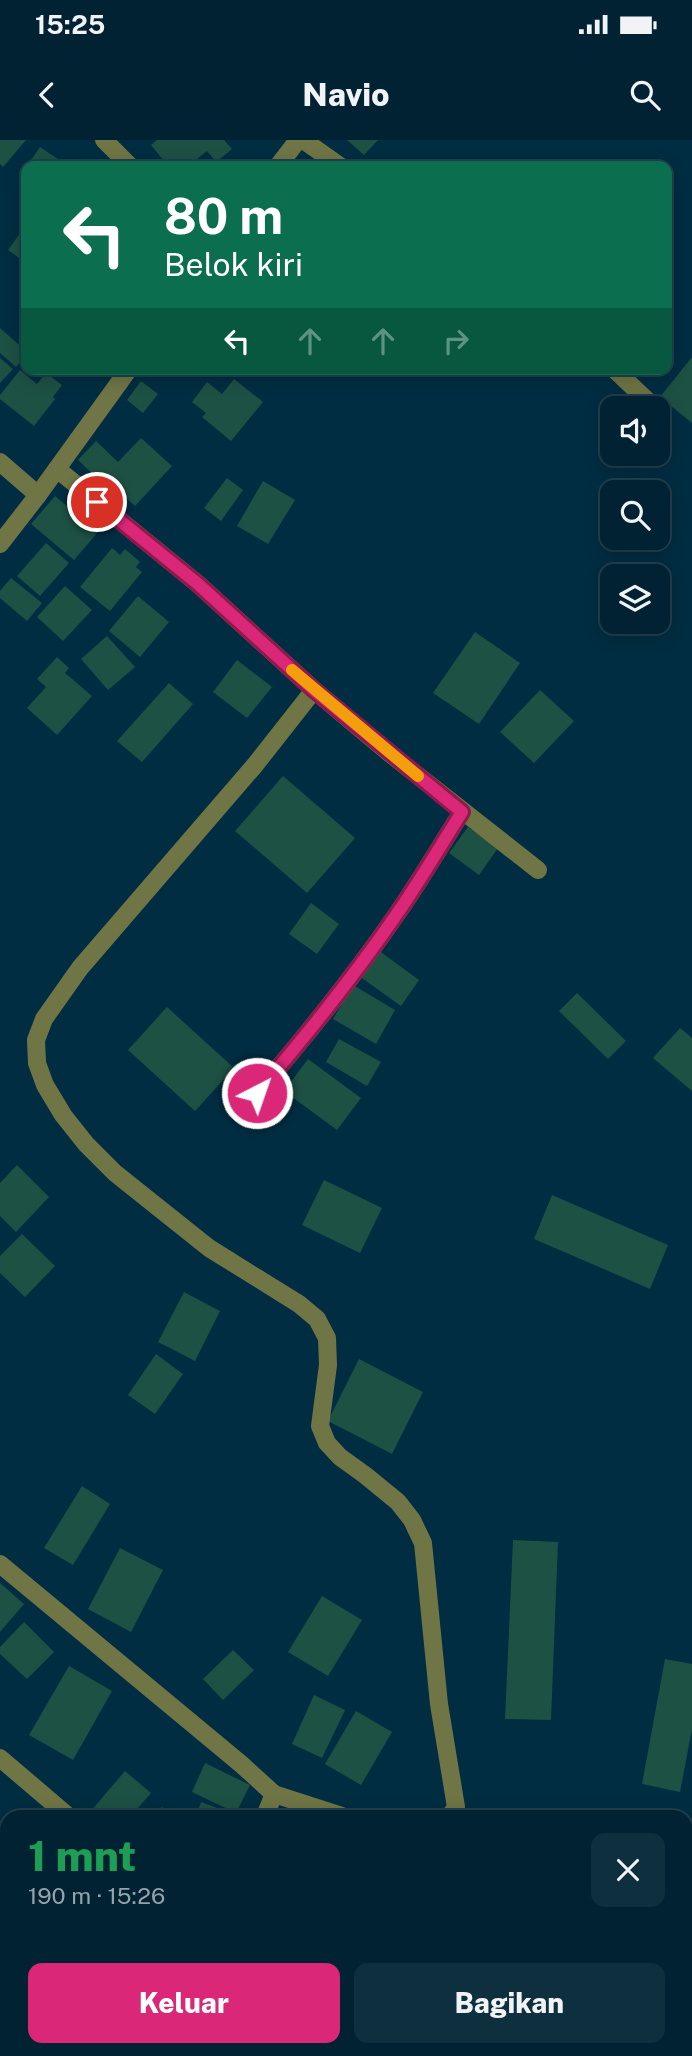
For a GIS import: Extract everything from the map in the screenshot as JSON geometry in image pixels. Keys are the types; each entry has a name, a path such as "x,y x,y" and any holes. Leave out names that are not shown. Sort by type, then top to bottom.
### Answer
{"street":[{"path":"104,140 125,161"},
{"path":"282,161 300,140 332,161"},
{"path":"0,544 125,375"},
{"path":"621,375 644,396"},
{"path":"0,462 38,495"},
{"path":"57,469 198,584 314,690 462,812 538,870"},
{"path":"314,690 255,765 80,968 44,1018 36,1040 37,1063 45,1085 63,1115 86,1144 115,1173 208,1248 299,1304 317,1319 327,1338 328,1365 320,1426 327,1443 340,1457 398,1502 412,1520 423,1543 439,1704 456,1807 454,1810"},
{"path":"257,1093 356,971 400,910 462,812"},
{"path":"0,1564 274,1794 323,1810"},
{"path":"0,1758 61,1810"},
{"path":"267,1810 274,1794"}],"building":[{"path":"0,140 26,140 3,167 0,164"},
{"path":"157,140 224,140 232,149 217,161 207,151 194,161 164,161 151,145"},
{"path":"347,140 378,140 364,155"},
{"path":"40,147 61,161 30,161"},
{"path":"21,232 21,259 8,250"},
{"path":"0,328 21,347 21,361 16,367 0,353"},
{"path":"692,357 692,423 670,405 670,396 661,396"},
{"path":"0,358 13,369 0,383"},
{"path":"20,370 21,375 26,375 37,384 44,375 49,375 62,385 53,397 55,399 34,426 0,399 0,395"},
{"path":"234,379 263,402 231,441 202,417 206,413 192,402 207,382 222,394"},
{"path":"141,381 158,394 143,413 127,400"},
{"path":"141,438 172,466 135,506 112,486 109,489 78,460 96,441 118,462"},
{"path":"227,478 243,490 221,521 204,508"},
{"path":"263,481 295,500 268,544 237,526"},
{"path":"55,496 98,532 74,560 31,524"},
{"path":"46,543 69,563 40,596 17,576"},
{"path":"112,548 120,555 125,549 140,562 136,567 142,572 110,611 80,587"},
{"path":"11,578 42,603 27,621 0,598 0,591"},
{"path":"65,586 92,610 63,641 37,617"},
{"path":"138,596 169,622 140,657 109,631"},
{"path":"475,632 520,663 479,724 433,693"},
{"path":"107,636 135,667 108,690 81,659"},
{"path":"57,657 69,668 65,673 92,696 57,735 27,708 46,687 37,679"},
{"path":"237,660 272,687 247,718 213,692"},
{"path":"169,683 193,704 142,762 117,741"},
{"path":"540,690 574,721 534,763 500,732"},
{"path":"283,776 355,838 307,893 235,831"},
{"path":"468,827 498,848 479,875 449,853"},
{"path":"311,903 339,924 317,954 289,934"},
{"path":"378,950 419,980 401,1006 359,976"},
{"path":"353,985 395,1010 376,1044 333,1019"},
{"path":"577,993 626,1041 608,1059 559,1011"},
{"path":"167,1007 234,1068 195,1111 128,1050"},
{"path":"680,1028 692,1038 692,1091 653,1058"},
{"path":"339,1039 381,1062 367,1086 326,1062"},
{"path":"308,1059 361,1098 337,1130 284,1091"},
{"path":"17,1165 49,1197 16,1232 0,1216 0,1183"},
{"path":"324,1180 382,1208 360,1253 302,1225"},
{"path":"552,1195 668,1245 650,1289 534,1239"},
{"path":"22,1234 55,1266 25,1297 0,1273 0,1256"},
{"path":"184,1292 220,1311 195,1361 158,1342"},
{"path":"156,1354 183,1374 155,1414 128,1395"},
{"path":"359,1359 423,1392 392,1454 328,1421"},
{"path":"82,1486 110,1504 73,1565 44,1548"},
{"path":"513,1540 558,1542 551,1720 505,1719"},
{"path":"120,1548 163,1570 131,1632 88,1609"},
{"path":"0,1583 24,1604 0,1632"},
{"path":"322,1596 362,1620 328,1676 288,1652"},
{"path":"24,1622 54,1652 27,1679 0,1654 0,1647"},
{"path":"233,1650 254,1670 223,1700 203,1679"},
{"path":"665,1659 692,1664 692,1729 680,1792 642,1784"},
{"path":"69,1666 112,1691 73,1760 29,1735"},
{"path":"314,1695 345,1710 322,1758 292,1744"},
{"path":"356,1711 392,1732 361,1785 325,1764"},
{"path":"205,1763 250,1785 238,1810 230,1810 192,1792"},
{"path":"125,1771 151,1793 136,1810 92,1810"},
{"path":"201,1802 223,1810 198,1810"}],"slow traffic":[{"path":"292,670 418,776"}],"route":[{"path":"97,502 198,584 314,690 462,812 400,910 356,971 257,1093"}]}
